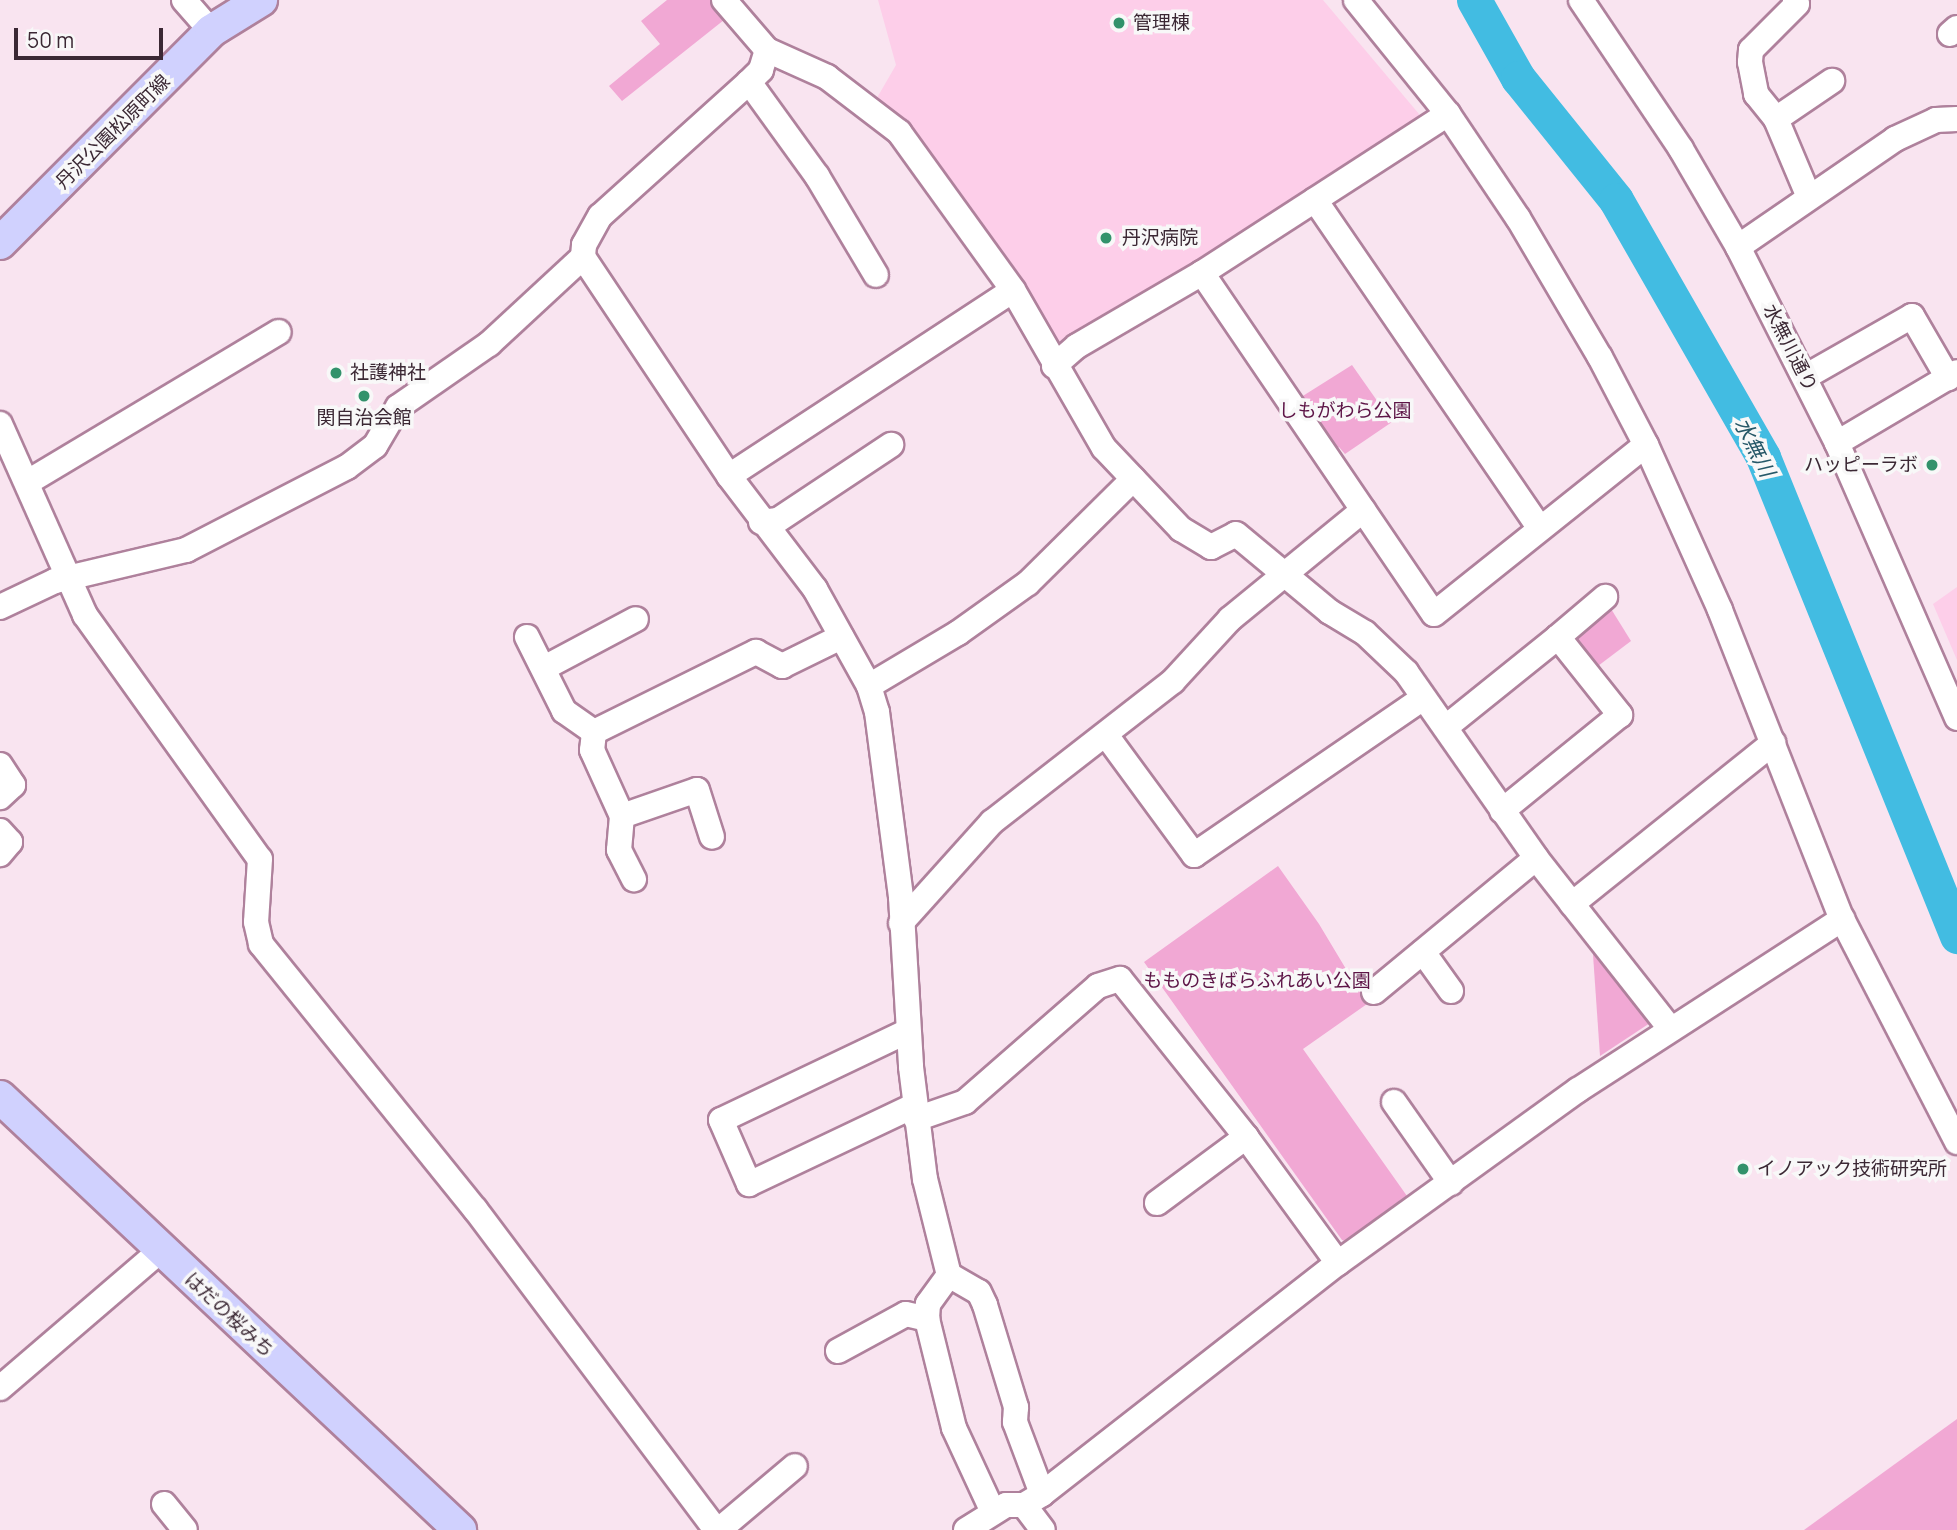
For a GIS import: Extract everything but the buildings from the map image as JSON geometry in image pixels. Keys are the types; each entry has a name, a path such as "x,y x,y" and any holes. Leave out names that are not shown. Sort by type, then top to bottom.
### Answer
{"main road":[{"name":"丹沢公園松原町線","path":"0,243 211,31 261,0"},
{"name":"はだの桜みち","path":"0,1097 160,1251 460,1530"}],"street":[{"path":"184,0 211,31"},
{"path":"724,0 767,50 827,77 898,132 1013,290 1054,366 1104,449 1181,529 1211,547 1237,534 1330,612 1365,633 1406,672 1536,858 1670,1028"},
{"path":"1356,0 1448,114 1518,218 1600,357 1646,445 1773,743 1842,919 1957,1142"},
{"name":"水無川通り","path":"1581,0 1681,149 1738,247 1837,443 1954,704"},
{"path":"1795,0 1797,4 1751,50 1756,94 1776,119 1809,197"},
{"path":"767,50 761,70 749,82 600,216 584,245 583,257 729,477 815,589 869,686 877,712 901,923 908,1031 925,1179 949,1275 979,1292 985,1305 1016,1407 1015,1422 1043,1530"},
{"path":"1776,119 1832,81"},
{"path":"749,82 817,176 876,275"},
{"path":"1054,366 1077,346 1202,273 1448,114"},
{"path":"1738,247 1895,139 1936,120 1957,119"},
{"path":"1315,200 1540,528"},
{"path":"0,607 67,579 186,550 347,467 375,446 398,407 489,344 583,257"},
{"path":"1202,273 1434,614 1646,445"},
{"path":"729,477 1013,290"},
{"path":"1805,377 1912,316 1952,375 1837,443"},
{"path":"28,482 279,332"},
{"path":"0,424 85,615 136,691 260,859 256,922 261,944 475,1209 717,1530 795,1466"},
{"path":"761,522 778,520 891,444"},
{"path":"869,686 958,634 1028,583 1133,479"},
{"path":"901,923 992,822 1173,681 1230,619 1363,510"},
{"path":"1446,727 1605,597"},
{"path":"544,668 636,619"},
{"path":"527,637 564,711 594,732"},
{"path":"594,732 756,652 782,666 841,637"},
{"path":"1502,811 1620,715 1558,637"},
{"path":"1106,735 1194,855 1423,698"},
{"path":"594,732 592,750 622,816 619,850 634,879"},
{"path":"1573,904 1773,743"},
{"path":"0,765 13,785 0,797"},
{"path":"622,816 697,790 712,836"},
{"path":"0,831 10,842 0,854"},
{"path":"1374,992 1393,963 1423,951 1536,858"},
{"path":"966,1530 1006,1505 1033,1499 1338,1263 1670,1028 1842,919"},
{"path":"1423,951 1451,991"},
{"path":"908,1031 721,1120 749,1184 916,1112 965,1102 1098,986 1120,979 1246,1137 1338,1263"},
{"path":"1394,1102 1451,1183"},
{"path":"1157,1203 1246,1137"},
{"path":"0,1388 160,1251"},
{"path":"949,1275 928,1304 927,1319 954,1428 993,1512"},
{"path":"838,1351 906,1314 927,1319"},
{"path":"164,1504 185,1530"}],"shaded area":[{"name":"丹沢病院","path":"878,0 1323,0 1419,114 1418,123 1055,348 874,103 896,65"},
{"path":"1957,587 1957,660 1933,604"}],"green space":[{"path":"667,0 716,0 729,16 622,101 609,86 660,44 641,21"},
{"name":"しもがわら公園","path":"1352,365 1392,422 1345,454 1339,447 1334,451 1298,399"},
{"path":"1608,604 1631,641 1594,669 1571,643 1573,631"},
{"name":"もものきばらふれあい公園","path":"1278,866 1319,924 1367,1004 1303,1049 1407,1196 1348,1242 1342,1240 1144,962"},
{"path":"1592,940 1651,1015 1650,1023 1600,1056"},
{"path":"1957,1419 1957,1530 1804,1530"}],"waterway":[{"name":"水無川","path":"1474,0 1518,78 1616,200 1763,457 1957,936"}],"place":[{"name":"管理棟","path":"1119,23"},
{"name":"丹沢病院","path":"1106,238"},
{"name":"社護神社","path":"336,373"},
{"name":"関自治会館","path":"364,396"},
{"name":"ハッピーラボ","path":"1932,465"},
{"name":"イノアック技術研究所","path":"1743,1169"}]}
